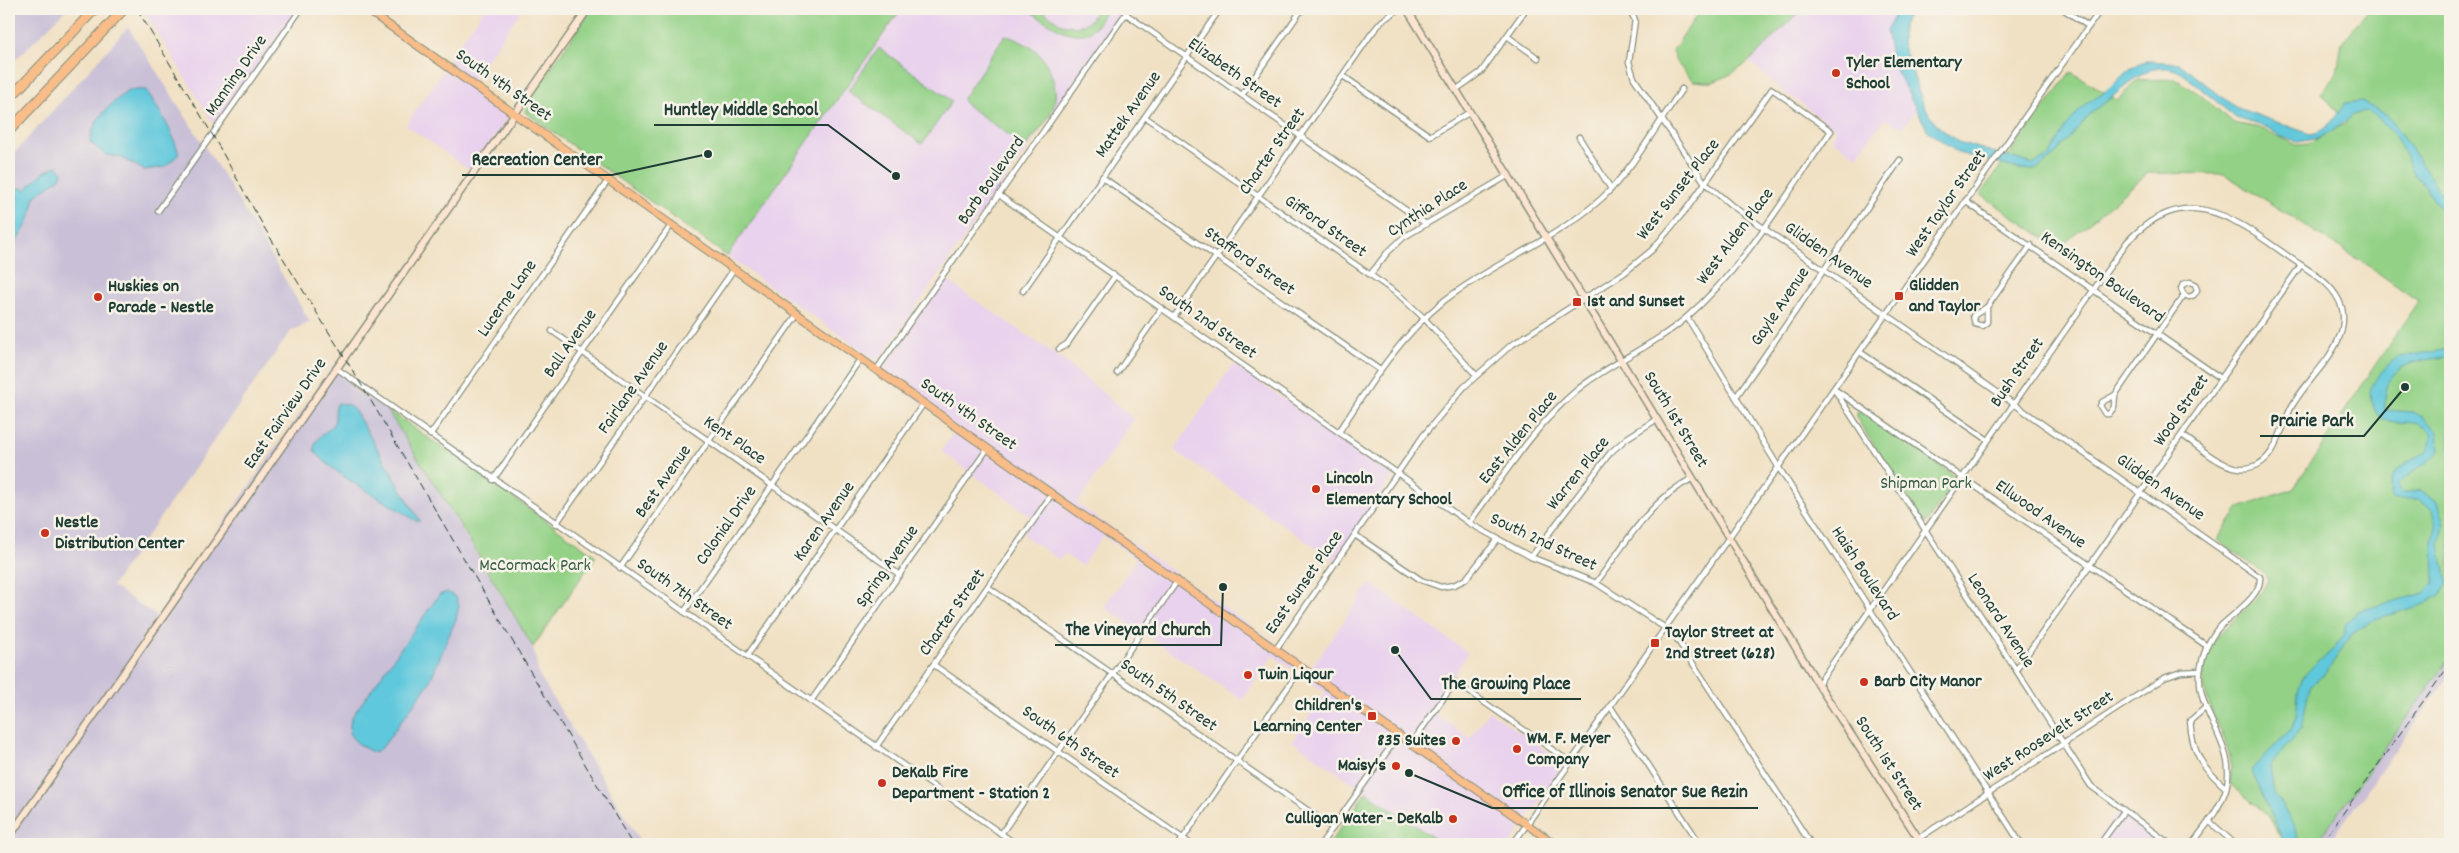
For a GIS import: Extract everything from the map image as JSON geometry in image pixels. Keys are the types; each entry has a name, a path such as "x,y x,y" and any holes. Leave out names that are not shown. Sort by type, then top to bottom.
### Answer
{"highway":[{"path":"9,99 95,9"},
{"path":"9,131 124,9"}],"main road":[{"name":"South 4th Street","path":"366,9 1052,494 1555,844"}],"street":[{"name":"Manning Drive","path":"158,211 300,9"},
{"name":"East Fairview Drive","path":"9,837 588,9"},
{"name":"Barb Boulevard","path":"877,369 1129,9"},
{"name":"Mattek Avenue","path":"1023,291 1220,9"},
{"path":"1242,95 1302,9"},
{"name":"Charter Street","path":"1174,316 1377,27 1399,9"},
{"name":"South 1st Street","path":"1407,9 1547,236 1818,684 1920,842"},
{"path":"1457,89 1481,72 1526,9"},
{"name":"Glidden Avenue","path":"1629,9 1635,20 1629,52 1631,72 1661,121 1705,183 1763,228 1824,269 2260,577 2258,587 2235,614 2220,627 2207,646"},
{"path":"2064,9 2088,26"},
{"name":"West Taylor Street","path":"1513,844 2101,9"},
{"name":"Elizabeth Street","path":"1126,14 1426,224"},
{"path":"1507,36 1538,58"},
{"path":"1343,76 1430,136 1470,112"},
{"path":"1339,432 1380,370 1404,338 1424,318 1465,286 1588,210 1611,189 1682,89"},
{"name":"West Sunset Place","path":"1584,298 1624,273 1652,250 1673,227 1772,89 1831,131"},
{"name":"Gifford Street","path":"1145,117 1399,295 1424,318 1476,375"},
{"name":"West Alden Place","path":"1621,360 1687,317 1729,274 1831,131"},
{"path":"1579,137 1611,189"},
{"name":"Gayle Avenue","path":"1736,397 1900,160"},
{"name":"Cynthia Place","path":"1370,275 1391,248 1426,224 1509,175"},
{"name":"Stafford Street","path":"1102,176 1380,370"},
{"name":"Lucerne Lane","path":"430,435 609,179"},
{"name":"South 2nd Street","path":"1000,195 1469,523 1531,557 1596,583 1673,633 1811,844"},
{"name":"Kensington Boulevard","path":"1965,201 2222,379"},
{"name":"Bush Street","path":"1818,684 1869,608 2127,242 2143,226 2166,214 2190,209 2208,210 2232,218 2301,265 2334,292 2342,308 2343,323 2338,341 2299,395 2270,454 2255,466 2232,468 2182,435"},
{"name":"Ball Avenue","path":"493,480 672,224"},
{"path":"1987,307 2031,245"},
{"name":"Wood Street","path":"2016,670 2301,265"},
{"name":"Fairlane Avenue","path":"556,524 734,268"},
{"path":"1059,348 1067,344 1115,276"},
{"path":"2115,395 2113,411 2105,414 2100,406 2102,402 2115,395 2184,296"},
{"name":"East Sunset Place","path":"1276,649 1438,416 1476,375 1510,346 1584,298"},
{"path":"1117,373 1162,308"},
{"name":"Best Avenue","path":"620,568 798,313"},
{"name":"Haish Boulevard","path":"1687,317 1779,468 2022,844"},
{"name":"Kent Place","path":"552,331 900,575"},
{"path":"1860,352 1988,440"},
{"name":"Colonial Drive","path":"684,612 861,358"},
{"name":"East Alden Place","path":"1469,523 1554,412 1584,385 1621,360"},
{"name":"South 7th Street","path":"336,368 493,480 1016,844"},
{"name":"Ellwood Avenue","path":"1834,389 2207,646"},
{"name":"Leonard Avenue","path":"1834,389 2091,786 2170,844"},
{"name":"Karen Avenue","path":"747,656 924,403"},
{"name":"Warren Place","path":"1531,557 1610,453 1627,438 1657,419"},
{"name":"Spring Avenue","path":"811,701 988,448"},
{"path":"1596,583 1654,506 1673,489 1692,478"},
{"name":"Charter Street","path":"876,747 1052,494"},
{"path":"1355,535 1421,580 1441,587 1454,585 1466,579 1497,540"},
{"path":"1001,834 1178,580"},
{"name":"South 5th Street","path":"988,587 1333,828"},
{"path":"2192,844 2209,821 2226,788 2227,760 2224,746 2205,708 2200,688 2200,671 2207,646"},
{"name":"South 6th Street","path":"934,665 1191,844"},
{"path":"1179,844 1302,667"},
{"name":"West Roosevelt Street","path":"1910,844 1920,842 1989,794 2168,676 2181,672 2200,671"},
{"path":"1411,744 1455,682 1570,762"},
{"path":"1610,706 1700,844"},
{"path":"2205,708 2190,720 2193,745 2203,766 2226,788"},
{"path":"1321,844 1399,735"},
{"path":"2100,844 2124,811"},
{"path":"2209,821 2235,844"}],"shaded area":[{"path":"9,9 67,9 9,66"},
{"path":"151,9 298,9 215,126 146,14"},
{"path":"484,9 522,9 472,81 447,63"},
{"path":"902,9 1125,9 881,357 876,360 727,256"},
{"path":"1803,9 1898,9 1886,31 1890,55 1916,110 1902,128 1884,119 1857,156 1832,140 1836,130 1782,90 1749,61 1789,20"},
{"path":"128,27 230,186 310,322 291,331 112,586 158,617 336,362 354,390 386,408 415,452 533,647 539,675 642,844 9,844 9,159"},
{"path":"445,68 511,114 471,171 406,125"},
{"path":"943,278 1062,359 1134,419 1077,504 1311,668 1370,583 1468,653 1431,711 1470,738 1489,711 1566,764 1510,844 1329,844 1366,792 1292,741 1326,692 1273,656 1242,700 1104,607 1137,559 1103,536 1082,566 1064,554 1059,560 1022,534 1033,518 941,451 957,428 880,373"},
{"path":"1233,364 1393,475 1335,561 1174,450"},
{"path":"2450,657 2450,675 2328,844 2316,844"},
{"path":"2117,812 2162,844 2095,844"}],"green space":[{"path":"592,9 901,9 727,256 525,112 529,99"},
{"path":"1027,9 1040,9 1061,24 1076,27 1090,21 1097,9 1105,9 1098,23 1090,31 1080,34 1059,29"},
{"path":"1701,9 1803,9 1739,69 1726,77 1708,82 1693,81 1676,62 1673,50"},
{"path":"2369,9 2450,9 2450,657 2316,844 2284,844 2268,815 2230,784 2231,767 2229,754 2205,691 2203,679 2204,666 2208,652 2221,632 2255,600 2268,580 2265,574 2217,540 2239,508 2293,489 2418,301 2364,263 2224,174 2148,173 2059,248 1980,194 2071,72 2117,100 2138,80 2175,79 2198,93 2234,123 2260,128 2297,145 2309,144 2346,123 2322,93 2337,72 2342,43"},
{"path":"1005,35 1024,43 1036,51 1044,60 1054,82 1055,97 1051,112 1043,126 1026,147 965,104 963,98"},
{"path":"879,48 952,101 922,144 848,91"},
{"name":"McCormack Park","path":"386,408 596,556 533,647 464,531"},
{"name":"Shipman Park","path":"1861,411 1958,478 1925,524 1857,419 1857,413"},
{"path":"1366,792 1442,844 1329,844"}],"water":[{"path":"1898,9 1913,9 1902,25 1902,43 1923,103 1939,127 1958,142 2033,164 2048,157 2069,123 2086,103 2101,95 2130,69 2146,61 2179,63 2235,107 2310,134 2326,127 2345,103 2362,101 2389,117 2450,206 2450,222 2414,173 2395,136 2378,118 2368,112 2353,114 2332,132 2315,139 2298,142 2282,137 2266,127 2236,118 2181,72 2169,68 2152,68 2136,78 2089,115 2052,158 2035,170 2019,169 1958,153 1928,131 1898,74 1891,55 1886,31"},
{"path":"129,90 146,90 169,129 179,154 165,167 144,170 120,157 106,155 90,142 99,119 109,107"},
{"path":"57,166 63,172 59,179 35,196 26,225 19,237 9,248 9,209 18,196 15,191 19,187 25,190 44,172"},
{"path":"2450,349 2450,359 2447,357 2421,361 2401,368 2394,374 2388,383 2385,410 2412,412 2423,417 2438,432 2440,450 2397,484 2401,493 2420,490 2437,501 2444,524 2440,545 2447,583 2441,595 2426,604 2375,619 2352,634 2325,674 2310,686 2301,729 2270,766 2274,794 2294,824 2298,844 2285,844 2251,770 2292,728 2296,716 2298,692 2303,677 2315,664 2334,649 2345,633 2345,625 2358,611 2424,593 2434,583 2433,543 2436,526 2432,510 2418,499 2393,499 2390,490 2394,475 2399,469 2428,451 2432,435 2427,429 2416,423 2390,421 2380,416 2371,398 2371,388 2381,373 2398,357"},
{"path":"338,403 349,405 355,411 420,521 416,521 333,469 314,450 316,441 334,423"},
{"path":"447,592 456,597 459,606 456,619 429,683 384,745 375,753 368,750 351,737 349,733 351,718 439,595"}],"railway":[{"path":"137,9 212,134 265,229 364,389 632,844"},
{"path":"2321,844 2450,664"}],"place":[{"name":"Tyler Elementary School","path":"1836,73"},
{"name":"Recreation Center","path":"708,154"},
{"name":"Huntley Middle School","path":"896,176"},
{"name":"Glidden and Taylor","path":"1899,296"},
{"name":"Huskies on Parade - Nestle","path":"98,297"},
{"name":"1st and Sunset","path":"1577,302"},
{"name":"Prairie Park","path":"2405,387"},
{"name":"Lincoln Elementary School","path":"1316,489"},
{"name":"Nestle Distribution Center","path":"45,533"},
{"name":"The Vineyard Church","path":"1223,587"},
{"name":"Taylor Street at 2nd Street (628)","path":"1655,643"},
{"name":"The Growing Place","path":"1395,650"},
{"name":"Twin Liqour","path":"1248,675"},
{"name":"Barb City Manor","path":"1864,682"},
{"name":"Children's Learning Center","path":"1372,716"},
{"name":"835 Suites","path":"1456,741"},
{"name":"WM. F. Meyer Company","path":"1517,749"},
{"name":"Maisy's","path":"1396,766"},
{"name":"Office of Illinois Senator Sue Rezin","path":"1409,773"},
{"name":"DeKalb Fire Department - Station 2","path":"882,783"},
{"name":"Culligan Water - DeKalb","path":"1453,819"}]}
